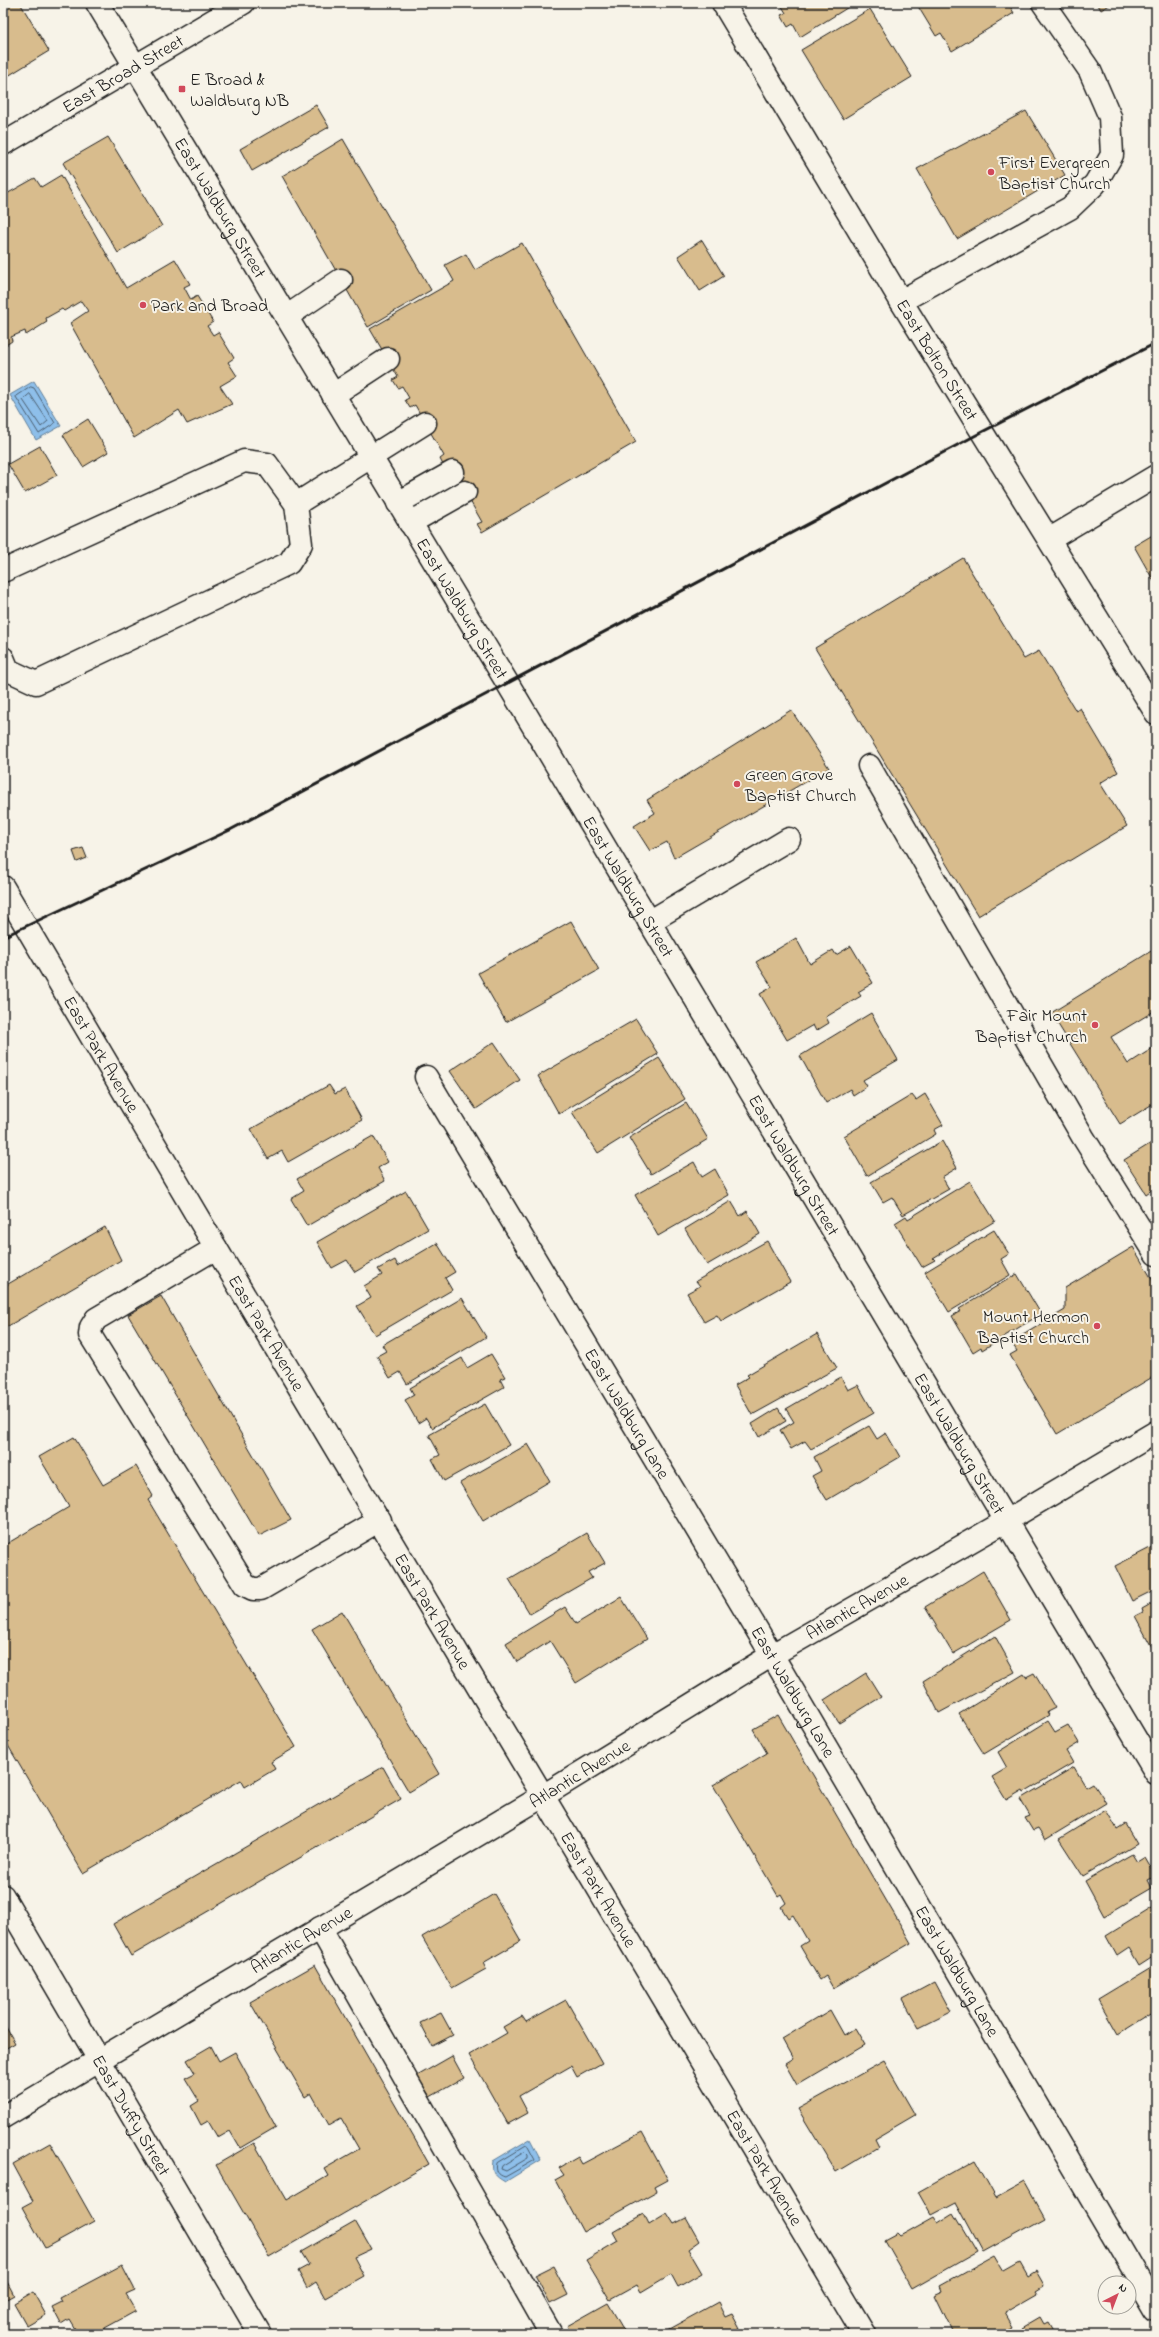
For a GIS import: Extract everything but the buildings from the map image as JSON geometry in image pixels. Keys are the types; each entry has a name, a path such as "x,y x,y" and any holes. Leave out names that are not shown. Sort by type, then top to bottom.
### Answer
{"street":[{"name":"East Waldburg Street","path":"97,3 134,67 370,456 649,922 1156,1773"},
{"name":"East Broad Street","path":"3,144 243,3"},
{"name":"East Bolton Street","path":"723,3 901,301 1050,539 1156,713"},
{"path":"901,301 1070,208 1095,184 1112,155 1110,117 1090,71 1043,3"},
{"path":"286,317 342,280"},
{"path":"333,395 388,359"},
{"path":"296,504 370,456 425,423"},
{"path":"3,570 244,461 267,464 296,504 301,544 289,563 36,683 8,670 3,658"},
{"path":"398,503 453,472"},
{"path":"1050,539 1156,476"},
{"path":"410,523 465,492"},
{"path":"869,766 1082,1136 1156,1254"},
{"path":"649,922 789,839"},
{"name":"East Park Avenue","path":"3,887 216,1248 380,1520 864,2334"},
{"name":"East Waldburg Lane","path":"426,1077 772,1655 1156,2310"},
{"path":"216,1248 96,1319 91,1327 90,1335 245,1585 253,1589 262,1590 380,1520"},
{"name":"Atlantic Avenue","path":"3,2117 543,1796 772,1655 1006,1521 1156,1432"},
{"name":"East Duffy Street","path":"3,1896 260,2334"},
{"path":"320,1928 550,2334"}],"water":[{"path":"34,381 61,426 36,440 10,395"},
{"path":"530,2139 541,2160 505,2182 496,2176 493,2171 493,2161"}],"railway":[{"path":"3,937 230,830 982,432 1156,343"}],"place":[{"name":"E Broad & Waldburg NB","path":"182,89"},
{"name":"First Evergreen Baptist Church","path":"991,172"},
{"name":"Park and Broad","path":"143,305"},
{"name":"Green Grove Baptist Church","path":"737,784"},
{"name":"Fair Mount Baptist Church","path":"1095,1025"},
{"name":"Mount Hermon Baptist Church","path":"1097,1326"}]}
